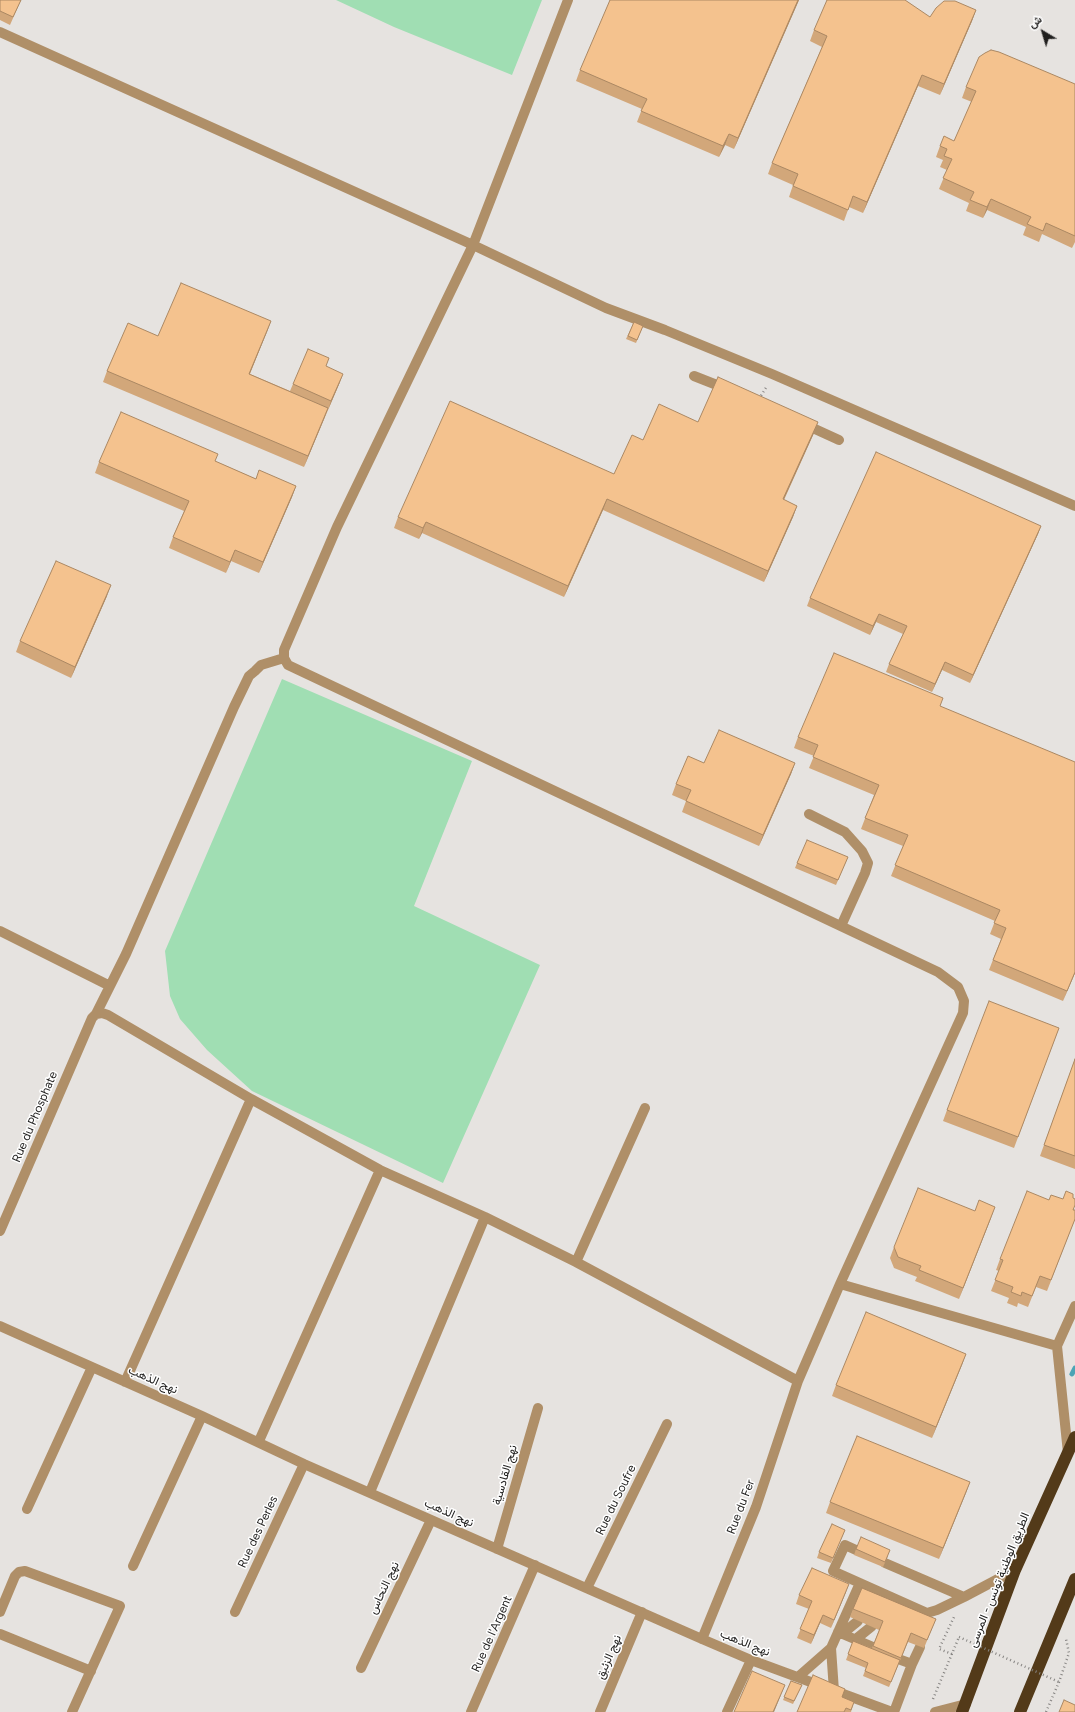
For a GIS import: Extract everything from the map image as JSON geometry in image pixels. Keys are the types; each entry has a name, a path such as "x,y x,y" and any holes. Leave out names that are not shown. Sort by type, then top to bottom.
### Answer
{"highway":[{"name":"الطريق الوطنية تونس - المرسى","path":"964,1708 1015,1570 1075,1437"},
{"path":"1020,1712 1075,1579"}],"street":[{"path":"284,658 284,650 337,527 473,245 568,0"},
{"path":"0,32 473,245 606,308 665,330 772,374 1075,506"},
{"path":"694,376 736,393"},
{"path":"798,421 838,440"},
{"name":"Rue du Fer","path":"284,658 288,665 938,972 958,988 964,1001 963,1013 840,1284 798,1381 756,1507 702,1639"},
{"name":"Rue du Phosphate","path":"0,1231 92,1018 96,1014 126,954 249,676 261,665 284,658"},
{"path":"809,814 845,832 862,851 868,863 865,873 840,926"},
{"path":"0,931 110,986"},
{"path":"96,1014 102,1013 108,1015 251,1099 380,1170 485,1217 576,1262 798,1381"},
{"path":"125,1382 251,1099"},
{"path":"576,1262 646,1108"},
{"path":"259,1442 380,1170"},
{"path":"370,1492 485,1217"},
{"path":"840,1284 1057,1346"},
{"path":"1068,1453 1057,1346 1075,1306"},
{"name":"نهج الذهب","path":"0,1326 202,1416 304,1464 702,1639 752,1660 893,1712"},
{"path":"26,1509 92,1367"},
{"name":"نهج القادسية","path":"497,1549 538,1408"},
{"path":"133,1566 202,1416"},
{"name":"Rue du Soufre","path":"587,1588 667,1424"},
{"name":"Rue des Perles","path":"235,1612 304,1464"},
{"name":"نهج النحاس","path":"361,1668 431,1520"},
{"path":"856,1550 845,1545 833,1571 932,1615"},
{"path":"886,1563 964,1597"},
{"name":"Rue de l'Argent","path":"472,1712 535,1566"},
{"path":"918,1621 932,1615 1015,1570"},
{"path":"0,1612 15,1576 19,1572 25,1571 120,1606 72,1712"},
{"path":"798,1677 831,1648 840,1633 860,1583"},
{"path":"876,1604 887,1595"},
{"path":"891,1610 901,1602"},
{"path":"904,1615 914,1607"},
{"name":"نهج الزئبق","path":"600,1712 642,1612"},
{"path":"840,1633 858,1620"},
{"path":"856,1639 872,1626"},
{"path":"840,1633 872,1644"},
{"path":"0,1634 91,1671"},
{"path":"893,1712 920,1647"},
{"path":"831,1648 834,1691"},
{"path":"726,1712 752,1660"},
{"path":"901,1660 912,1664"},
{"path":"932,1709 964,1708"}],"path":[{"path":"758,402 772,374"},
{"path":"946,1632 939,1649 952,1654"},
{"path":"932,1709 959,1637 1059,1682"},
{"path":"1046,1712 1059,1682 1069,1653"}],"green space":[{"path":"336,0 542,0 512,75 394,27"},
{"path":"282,679 472,761 414,906 540,965 443,1183 252,1091 207,1050 180,1019 170,996 165,951"}],"building":[{"path":"0,0 21,0 13,17 0,11"},
{"path":"610,0 798,0 738,138 729,134 723,146 641,111 647,99 580,70"},
{"path":"827,0 905,0 930,17 936,8 944,1 955,1 976,10 944,84 922,75 867,202 853,196 848,210 793,186 798,174 772,163 827,36 814,30"},
{"path":"991,50 1075,84 1075,236 1046,223 1043,231 1027,224 1031,217 991,199 987,207 970,200 974,192 943,178 952,159 944,156 947,149 940,146 944,136 954,141 976,91 966,87 979,57"},
{"path":"181,283 271,321 249,374 328,408 308,456 107,371 128,323 158,336"},
{"path":"634,322 643,326 637,340 628,336"},
{"path":"308,349 329,358 326,366 343,374 331,401 293,384"},
{"path":"718,377 818,422 783,499 797,506 768,571 607,499 568,586 426,522 423,528 398,517 450,401 614,474 632,435 643,440 659,404 698,422"},
{"path":"121,412 218,454 215,461 256,479 259,470 296,486 263,562 235,550 230,562 173,537 189,501 99,462"},
{"path":"876,452 1041,526 973,675 945,662 935,684 889,664 907,626 879,614 873,626 810,598"},
{"path":"56,561 111,585 75,667 20,641"},
{"path":"834,653 943,698 940,706 1075,762 1075,972 1067,991 993,960 1006,928 994,923 1000,910 895,865 908,835 865,818 879,785 813,757 818,745 798,737"},
{"path":"719,730 795,763 763,835 686,801 691,790 676,784 688,756 704,763"},
{"path":"807,840 848,857 838,880 797,863"},
{"path":"989,1001 1059,1028 1018,1137 947,1110"},
{"path":"1075,1059 1075,1156 1044,1145"},
{"path":"918,1188 975,1211 979,1200 995,1207 963,1288 919,1270 921,1266 898,1257 894,1247"},
{"path":"1027,1191 1049,1200 1051,1195 1063,1199 1066,1191 1073,1194 1073,1198 1075,1199 1073,1210 1075,1210 1075,1219 1051,1280 1040,1276 1032,1296 1022,1292 1021,1296 1011,1292 1013,1287 995,1280 1003,1260 1000,1259"},
{"path":"866,1312 966,1354 936,1427 836,1385"},
{"path":"857,1436 970,1482 943,1548 830,1502"},
{"path":"832,1524 845,1530 833,1558 819,1552"},
{"path":"861,1537 890,1550 885,1562 856,1549"},
{"path":"812,1568 849,1584 834,1620 823,1615 814,1635 800,1629 812,1601 799,1595"},
{"path":"862,1588 936,1619 927,1640 911,1633 901,1658 873,1646 883,1621 853,1609"},
{"path":"853,1641 900,1660 891,1682 865,1671 868,1663 848,1654"},
{"path":"752,1671 785,1685 773,1712 734,1712"},
{"path":"813,1675 845,1689 842,1697 854,1702 851,1710 846,1708 844,1712 797,1712"},
{"path":"791,1681 802,1685 794,1701 784,1697"},
{"path":"1064,1700 1075,1705 1075,1712 1059,1712"}],"waterway":[{"path":"1072,1374 1075,1368"}]}
